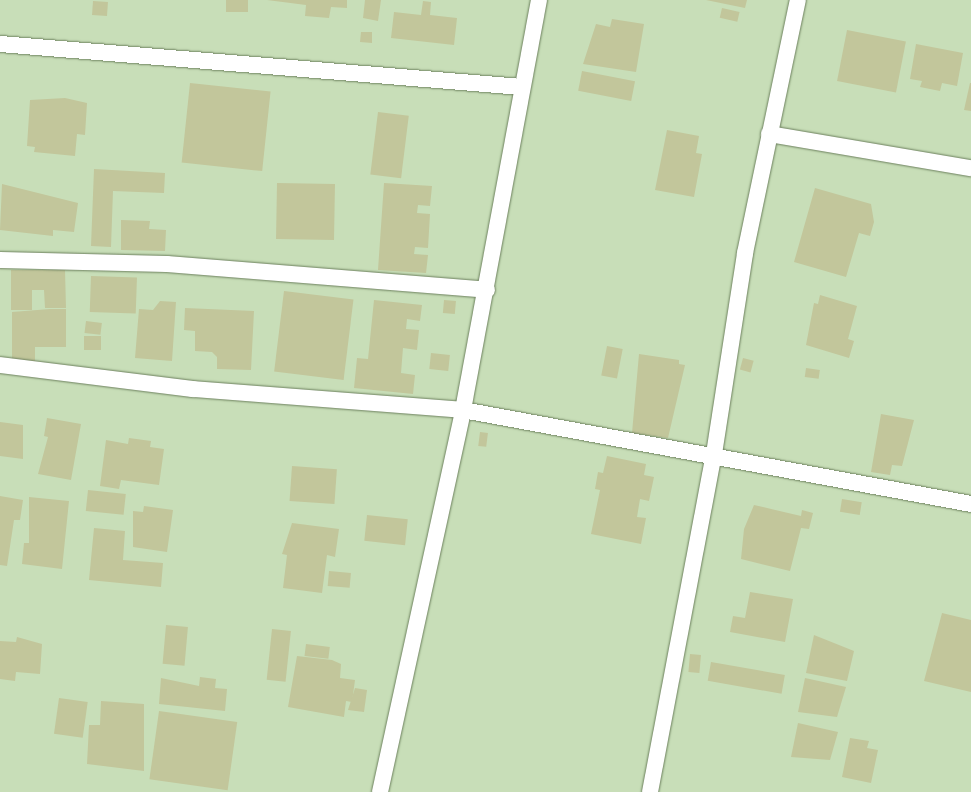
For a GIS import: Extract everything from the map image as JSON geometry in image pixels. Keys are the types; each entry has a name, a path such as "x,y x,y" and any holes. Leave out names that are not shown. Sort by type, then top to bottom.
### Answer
{"street":[{"path":"380,792 463,410 487,290 539,0"},
{"path":"650,792 714,454 745,253 798,0"},
{"path":"0,44 522,87"},
{"path":"769,134 971,168"},
{"path":"0,260 167,264 487,290"},
{"path":"0,365 193,388 463,410 714,454 971,504"}],"building":[{"path":"226,0 248,0 248,12 226,12"},
{"path":"267,0 347,0 347,8 331,7 329,18 305,16 306,5"},
{"path":"365,0 381,0 378,21 363,18"},
{"path":"706,0 747,0 745,8"},
{"path":"93,1 108,2 107,16 92,15"},
{"path":"423,1 431,2 430,15 457,18 454,45 391,38 394,12 421,15"},
{"path":"722,8 740,12 737,22 720,18"},
{"path":"612,19 644,24 636,72 583,64 596,24 610,27"},
{"path":"847,30 906,41 896,92 837,81"},
{"path":"361,32 372,32 372,43 360,42"},
{"path":"916,44 963,53 957,86 942,83 940,91 920,87 922,81 910,79"},
{"path":"582,71 635,81 631,101 578,91"},
{"path":"190,83 271,91 262,171 182,163"},
{"path":"971,83 971,111 964,110"},
{"path":"65,98 87,103 85,135 77,134 75,156 34,152 35,147 27,146 30,100"},
{"path":"378,112 409,116 401,178 370,175"},
{"path":"667,130 699,136 696,153 702,154 694,197 655,190"},
{"path":"94,169 165,173 164,193 113,191 111,247 91,246"},
{"path":"277,183 335,184 334,240 276,239"},
{"path":"384,183 432,186 430,206 418,205 417,213 430,214 428,248 415,247 414,254 428,255 426,273 378,270"},
{"path":"2,184 78,203 74,232 53,230 53,236 0,230"},
{"path":"815,188 871,204 874,222 870,236 859,233 846,277 794,262"},
{"path":"121,220 150,221 149,229 166,230 165,251 121,250"},
{"path":"11,270 65,270 66,308 45,308 44,290 32,290 32,310 11,310"},
{"path":"91,276 137,278 136,314 90,312"},
{"path":"284,291 353,300 344,380 274,371"},
{"path":"820,295 857,306 848,339 854,341 849,358 806,345 814,303 818,304"},
{"path":"374,300 422,305 420,321 407,319 406,329 419,330 417,350 403,348 401,373 415,375 413,394 354,388 357,358 368,359"},
{"path":"444,300 456,301 455,314 443,313"},
{"path":"160,301 176,302 172,361 135,358 139,309 153,310"},
{"path":"185,308 254,311 251,370 217,369 217,357 212,352 195,351 195,331 184,330"},
{"path":"66,309 66,347 35,347 35,365 12,365 12,312"},
{"path":"86,321 102,323 100,335 85,333"},
{"path":"84,336 101,336 101,350 84,350"},
{"path":"607,346 623,349 617,379 601,375"},
{"path":"431,353 450,355 448,371 429,369"},
{"path":"639,354 679,360 679,364 685,365 668,438 632,433"},
{"path":"743,358 754,361 751,372 740,370"},
{"path":"806,368 820,370 819,379 805,377"},
{"path":"881,414 914,420 902,466 892,465 890,475 871,472"},
{"path":"47,418 81,424 71,480 38,474 48,437 44,436"},
{"path":"0,422 23,425 23,459 0,456"},
{"path":"480,432 488,433 486,447 478,446"},
{"path":"129,438 151,441 150,447 164,449 159,485 121,480 119,489 100,486 106,440 128,444"},
{"path":"607,456 646,464 644,475 654,477 649,501 640,499 637,517 646,518 641,544 591,534 600,490 595,489 598,472 603,473"},
{"path":"292,466 337,469 334,504 290,501"},
{"path":"88,490 126,494 124,515 86,511"},
{"path":"0,496 23,500 20,520 14,520 7,566 0,565"},
{"path":"29,497 69,501 62,569 22,564 24,543 29,543"},
{"path":"842,499 862,502 860,515 840,512"},
{"path":"754,505 801,516 802,510 813,513 809,529 801,528 790,571 741,559 744,529"},
{"path":"144,506 173,510 167,552 133,547 133,511 143,512"},
{"path":"367,515 408,519 405,545 364,541"},
{"path":"292,523 339,529 335,557 327,555 322,593 283,588 287,555 282,554"},
{"path":"94,528 125,531 123,560 163,563 161,587 89,580"},
{"path":"329,571 351,573 350,588 328,586"},
{"path":"750,592 793,599 785,642 730,632 733,616 745,618"},
{"path":"942,613 971,620 971,692 924,681"},
{"path":"166,625 188,627 185,666 163,664"},
{"path":"272,629 291,631 286,682 267,680"},
{"path":"814,635 854,651 847,681 806,673"},
{"path":"17,637 42,644 40,674 16,672 15,681 0,679 0,641 16,642"},
{"path":"306,644 330,647 328,659 305,656"},
{"path":"690,654 701,655 699,673 688,672"},
{"path":"297,656 332,660 341,664 340,678 355,680 352,702 346,701 344,717 288,707"},
{"path":"711,662 785,675 782,694 708,681"},
{"path":"200,677 216,679 215,688 227,689 225,711 159,704 161,678 199,686"},
{"path":"805,678 846,687 837,717 798,712"},
{"path":"355,688 367,690 364,712 348,710"},
{"path":"59,698 88,702 83,738 54,734"},
{"path":"101,701 144,704 144,771 87,764 89,725 100,725"},
{"path":"159,711 237,722 228,790 149,779"},
{"path":"798,723 838,732 830,760 791,757"},
{"path":"850,738 869,741 867,748 878,750 871,783 842,777"}]}
